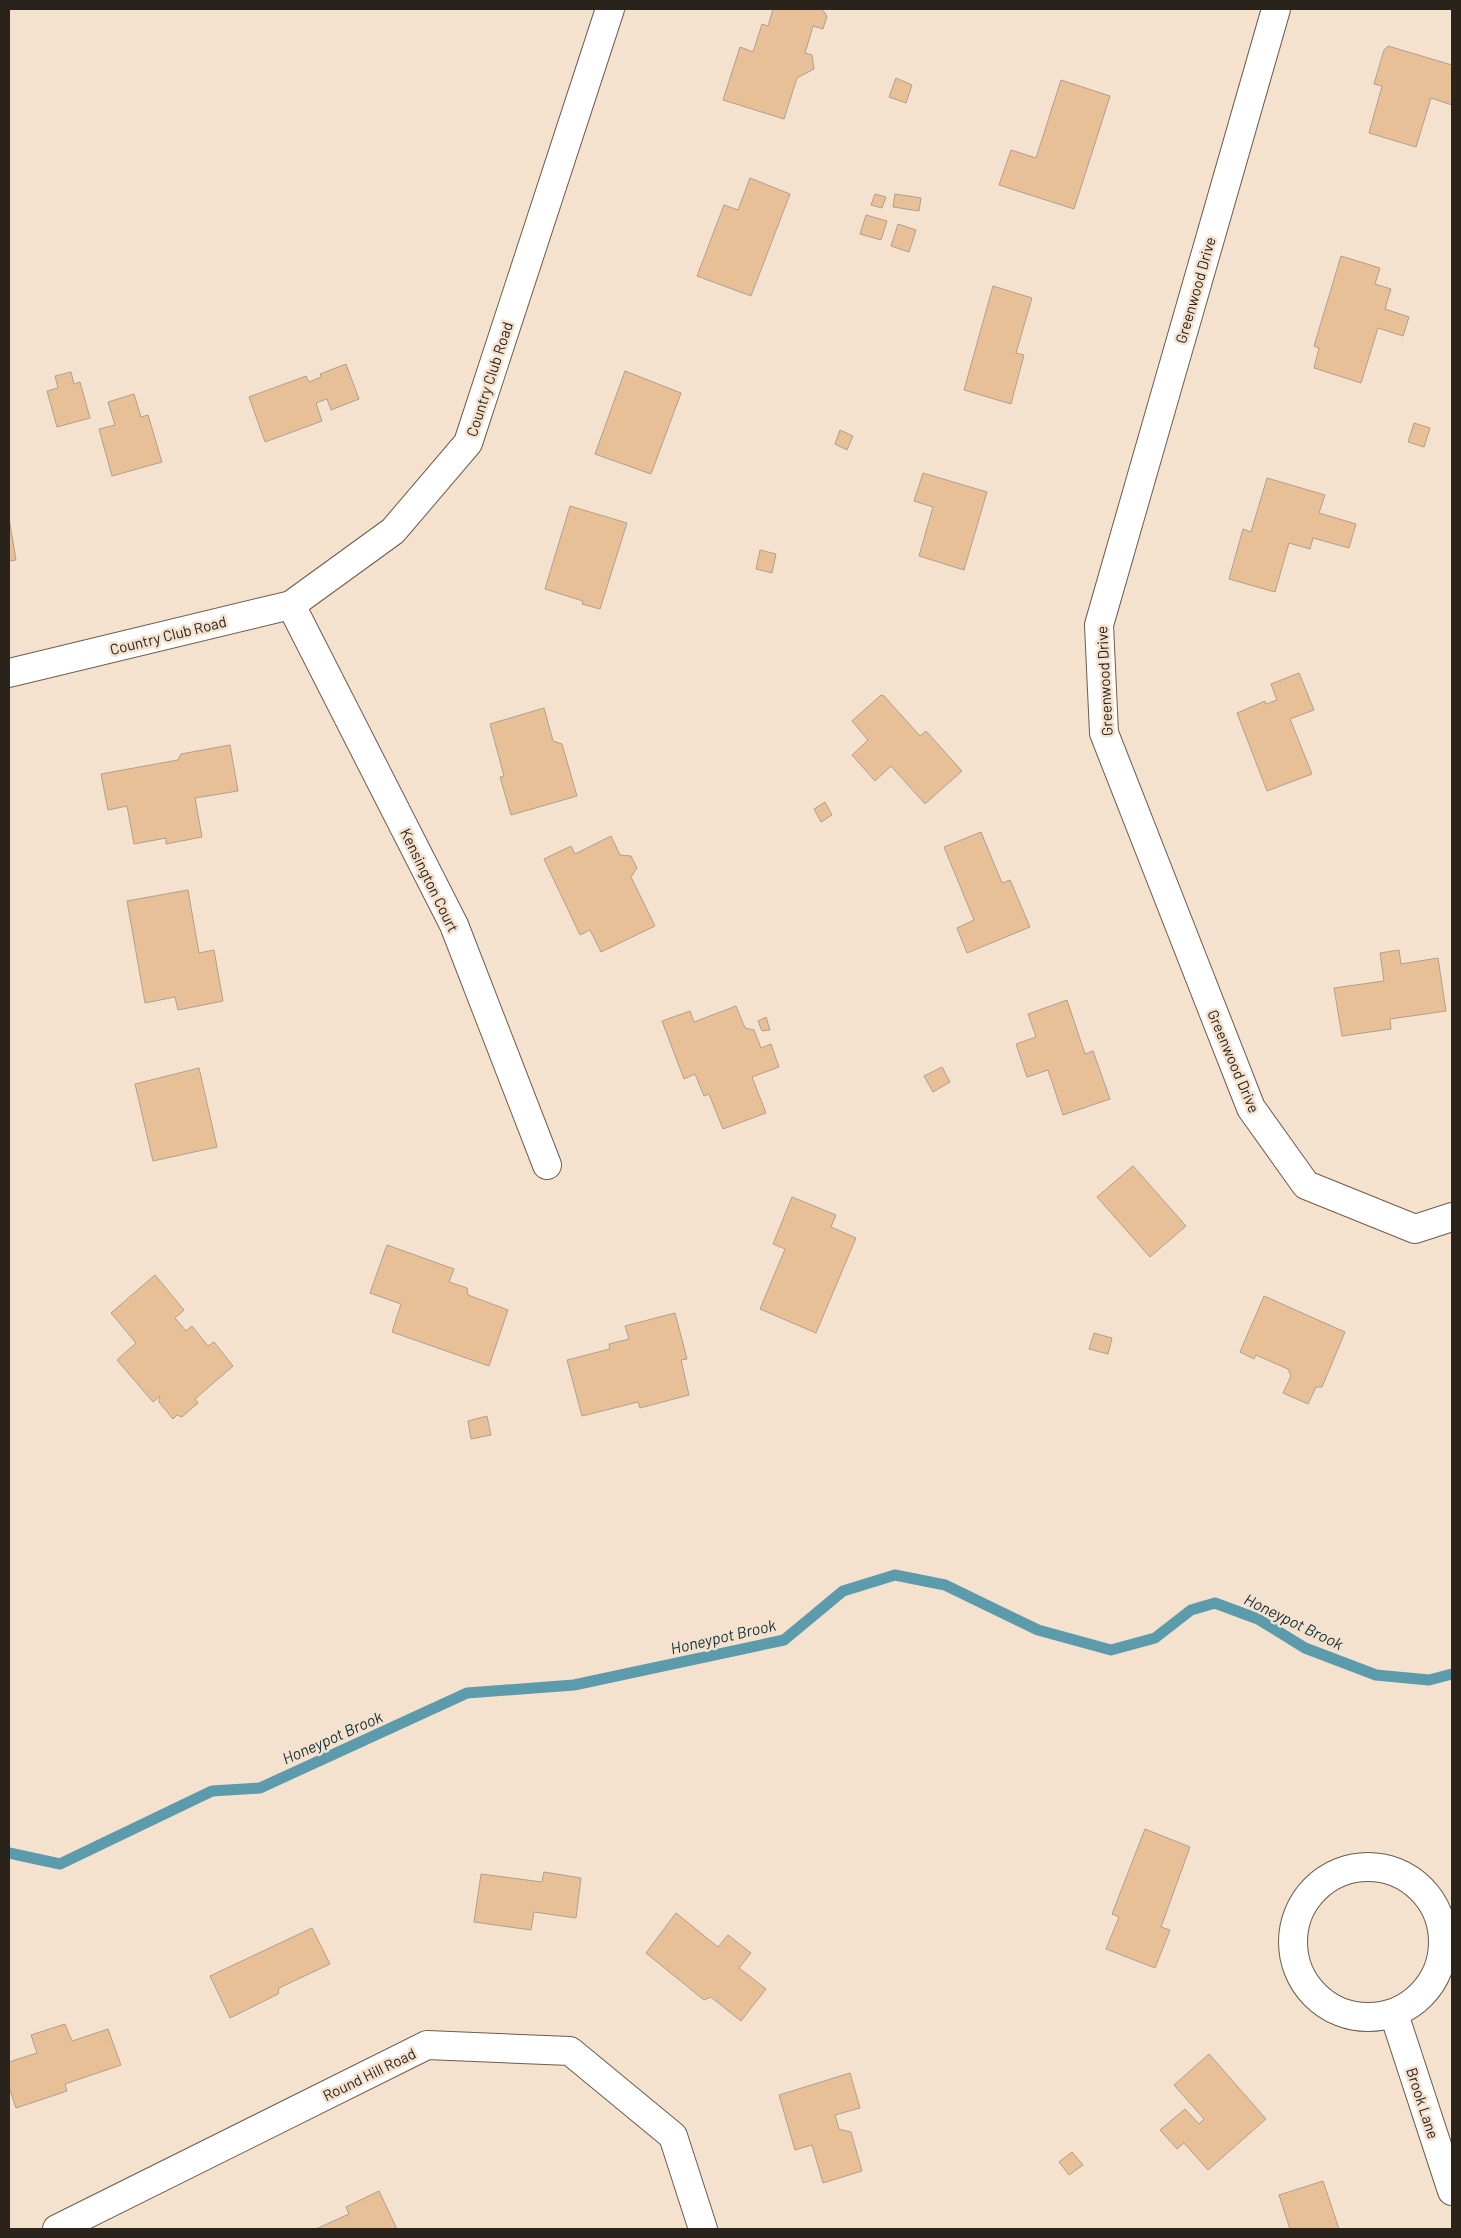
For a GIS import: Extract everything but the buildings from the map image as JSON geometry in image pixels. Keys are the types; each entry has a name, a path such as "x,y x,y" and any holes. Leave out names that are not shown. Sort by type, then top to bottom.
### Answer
{"street":[{"name":"Country Club Road","path":"9,673 291,605 393,531 468,443 610,9"},
{"name":"Greenwood Drive","path":"1276,9 1099,624 1104,733 1251,1108 1306,1185 1415,1229 1452,1218"},
{"name":"Kensington Court","path":"291,605 454,925 547,1164"},
{"path":"1360,1867 1386,1869 1408,1878 1426,1894 1439,1915 1444,1938 1442,1962 1431,1984 1415,2002 1394,2014 1369,2018 1344,2014 1321,2002 1304,1983 1295,1959 1293,1934 1300,1909 1315,1888 1336,1874 1360,1867"},
{"name":"Brook Lane","path":"1394,2014 1452,2191"},
{"name":"Round Hill Road","path":"57,2229 427,2045 570,2051 673,2136 703,2229"}],"waterway":[{"name":"Honeypot Brook","path":"9,1853 60,1864 212,1791 260,1788 467,1693 574,1685 784,1640 843,1591 895,1575 945,1585 1038,1630 1111,1650 1155,1638 1191,1610 1215,1603 1258,1619 1305,1648 1376,1675 1429,1680 1452,1674"}]}
